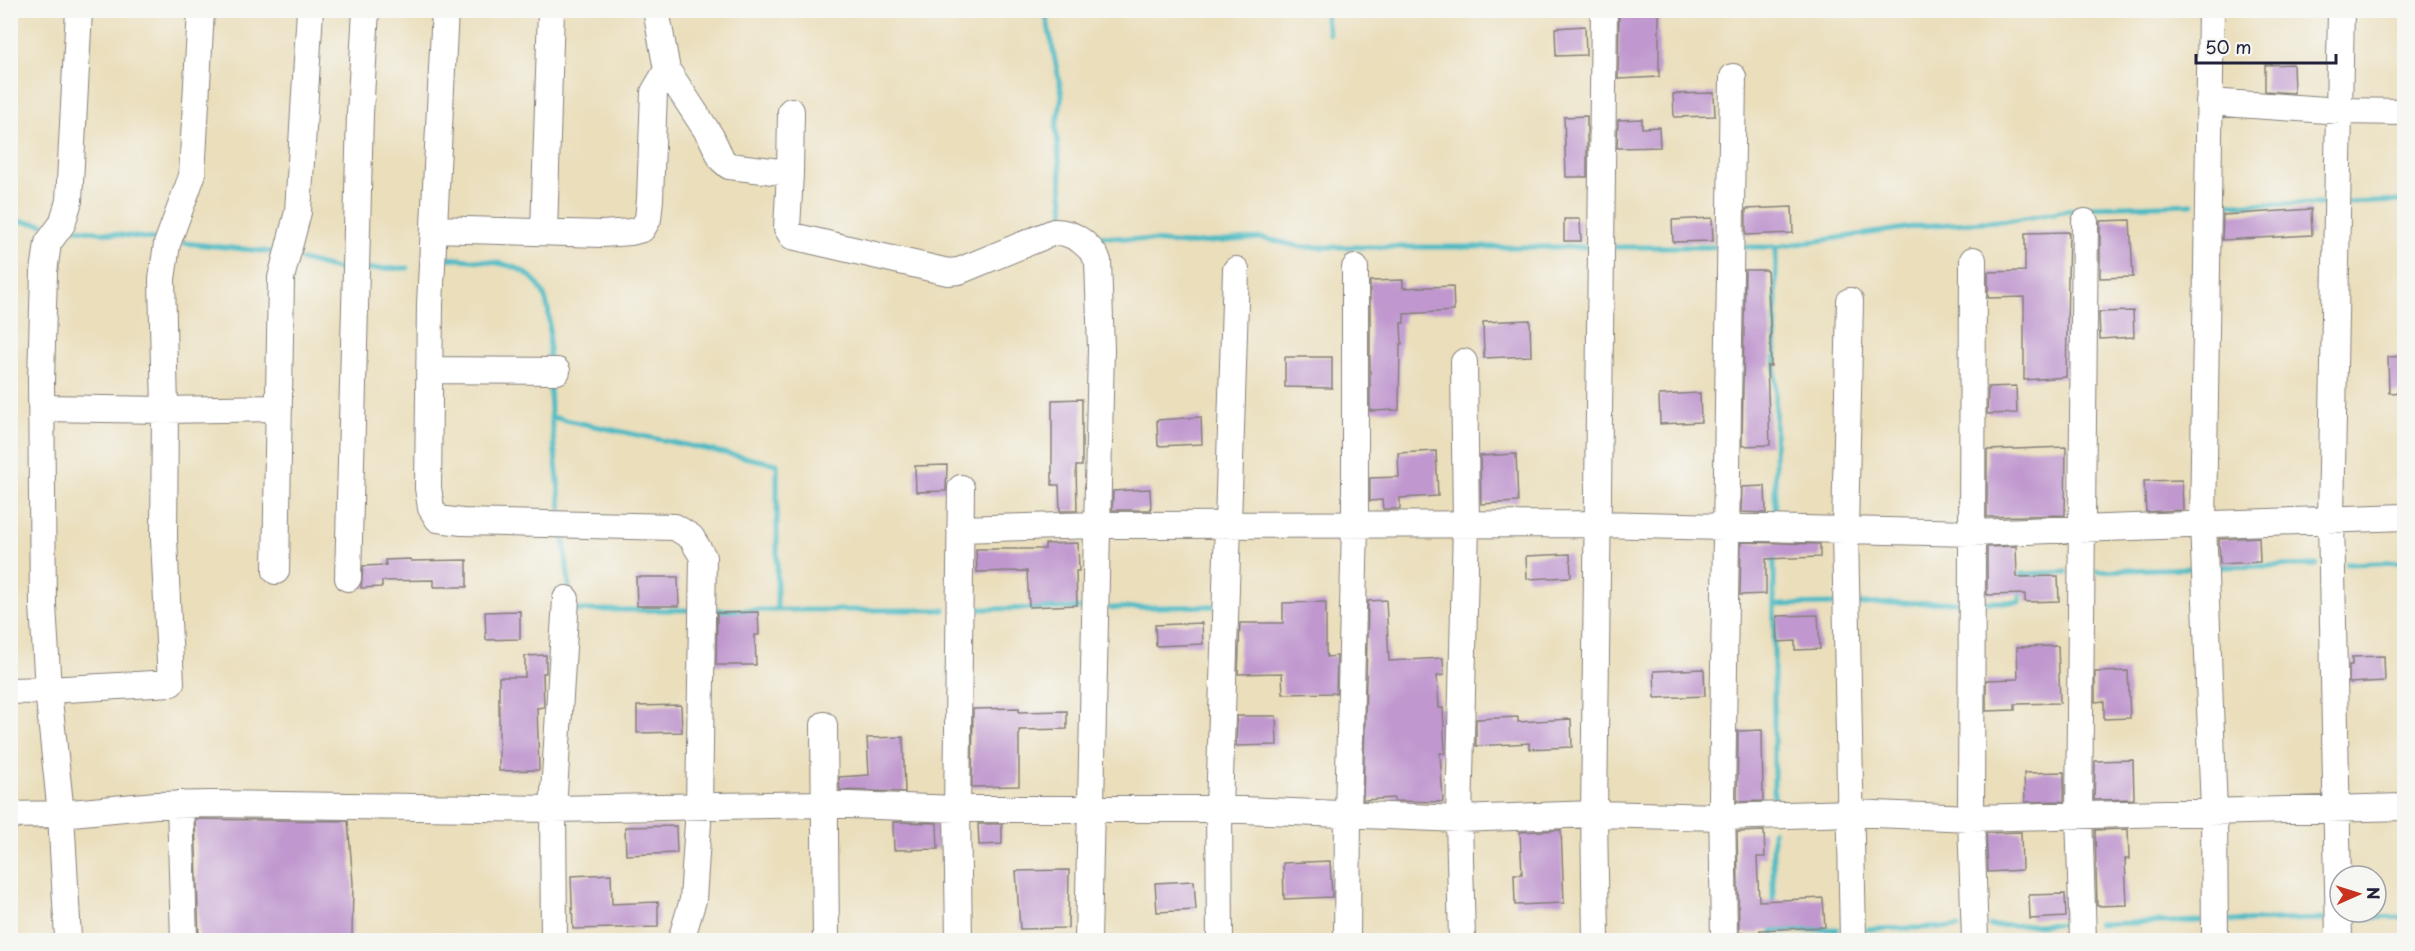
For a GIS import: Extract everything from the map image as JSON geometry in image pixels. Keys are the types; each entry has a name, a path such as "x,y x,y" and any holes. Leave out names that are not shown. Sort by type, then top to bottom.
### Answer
{"street":[{"path":"68,938 61,814 48,690 43,604 42,408 44,272 48,243 62,224 69,201 79,10"},
{"path":"10,691 171,683 164,539 165,410 162,279 167,244 192,176 201,10"},
{"path":"276,571 280,278 298,212 310,10"},
{"path":"348,578 360,114 366,10"},
{"path":"445,10 429,370 428,488 431,508 438,519 462,522 675,526 691,537 703,557 699,807 693,900 681,940"},
{"path":"544,232 552,10"},
{"path":"656,10 667,70 711,137 722,160 729,166 790,172"},
{"path":"1596,940 1594,814 1604,10"},
{"path":"2211,10 2204,523 2214,812 2215,940"},
{"path":"2339,940 2331,518 2341,111 2341,10"},
{"path":"434,229 602,234 642,229 648,219 650,199 654,92 667,70"},
{"path":"1724,940 1722,817 1725,526 1733,77"},
{"path":"2209,102 2341,111 2404,112"},
{"path":"791,111 787,228 792,236 948,272 959,271 1054,232 1064,232 1092,249 1098,261 1101,349 1088,940"},
{"path":"2083,940 2079,814 2085,222"},
{"path":"1973,260 1971,818 1975,940"},
{"path":"1347,940 1355,524 1355,268"},
{"path":"1220,940 1219,809 1236,270"},
{"path":"1850,300 1845,531 1853,940"},
{"path":"1462,940 1459,819 1466,524 1464,362"},
{"path":"429,370 557,371"},
{"path":"42,408 165,410 279,408"},
{"path":"959,940 957,809 961,488"},
{"path":"960,529 1096,525 1597,524 1971,533 2082,527 2404,517"},
{"path":"554,940 553,809 567,599"},
{"path":"824,725 826,940"},
{"path":"10,815 61,814 180,804 553,809 823,804 1091,811 1219,809 1459,819 1594,814 1722,817 1851,813 1971,818 2404,807"},
{"path":"180,804 184,940"}],"building":[{"path":"1619,10 1659,10 1659,77 1618,79"},
{"path":"1585,26 1586,55 1556,56 1555,28"},
{"path":"2293,64 2294,93 2265,91 2265,65"},
{"path":"1714,93 1715,116 1674,117 1673,94"},
{"path":"1587,116 1587,177 1566,177 1564,117"},
{"path":"1642,119 1642,128 1659,127 1660,147 1617,148 1618,120"},
{"path":"1792,207 1793,233 1746,235 1746,209"},
{"path":"2311,209 2312,235 2222,240 2223,215"},
{"path":"1712,218 1713,241 1673,242 1672,220"},
{"path":"1564,219 1580,219 1581,241 1564,241"},
{"path":"2130,220 2133,277 2100,278 2100,221"},
{"path":"2069,232 2066,377 2024,380 2024,297 1988,298 1988,272 2025,271 2025,233"},
{"path":"1745,270 1767,270 1771,338 1771,366 1767,366 1770,445 1742,446"},
{"path":"1403,280 1403,288 1453,286 1454,311 1404,314 1404,323 1401,323 1399,410 1370,411 1370,281"},
{"path":"2133,311 2134,337 2100,339 2099,312"},
{"path":"1530,320 1531,356 1484,358 1483,322"},
{"path":"2404,356 2404,392 2389,393 2388,357"},
{"path":"1285,357 1332,357 1332,388 1285,387"},
{"path":"2016,386 2017,413 1987,414 1988,387"},
{"path":"1700,393 1701,422 1660,424 1659,395"},
{"path":"1082,399 1082,466 1076,466 1077,511 1060,511 1059,485 1052,485 1052,400"},
{"path":"1201,417 1202,444 1158,446 1157,420"},
{"path":"2066,447 2065,515 1987,517 1987,450"},
{"path":"1436,451 1438,496 1400,498 1400,509 1383,509 1382,500 1370,501 1370,478 1399,477 1398,453"},
{"path":"1516,454 1518,502 1481,504 1480,456"},
{"path":"947,465 946,491 916,492 915,466"},
{"path":"2182,480 2183,510 2146,512 2144,481"},
{"path":"1765,486 1766,513 1741,512 1742,487"},
{"path":"1150,489 1151,510 1112,510 1113,491"},
{"path":"2259,537 2260,562 2220,564 2219,539"},
{"path":"1741,542 1820,544 1820,557 1766,559 1766,594 1740,595"},
{"path":"1078,543 1077,605 1029,607 1027,571 977,572 976,549 1045,549 1045,544"},
{"path":"2016,546 2017,577 2058,576 2059,601 2025,602 2025,594 1987,595 1987,547"},
{"path":"1570,554 1571,577 1527,579 1526,556"},
{"path":"410,559 411,561 467,560 467,587 434,587 434,580 382,581 382,587 361,588 363,566 386,565 385,560"},
{"path":"636,577 678,577 679,606 637,606"},
{"path":"1386,600 1389,661 1443,658 1444,675 1437,676 1439,708 1443,708 1445,753 1440,753 1443,802 1394,801 1394,798 1363,800 1368,601"},
{"path":"1326,602 1326,652 1327,657 1337,656 1336,693 1283,694 1282,673 1238,674 1240,623 1283,623 1283,603"},
{"path":"520,611 520,639 486,640 485,612"},
{"path":"758,612 759,635 755,635 756,665 716,665 717,613"},
{"path":"1818,615 1820,649 1795,650 1795,641 1778,642 1777,616"},
{"path":"1202,623 1203,644 1156,646 1155,625"},
{"path":"2058,646 2060,703 2015,704 2015,710 1986,711 1986,680 2018,679 2017,647"},
{"path":"546,655 546,673 543,673 544,707 537,708 539,770 499,771 499,677 525,677 525,656"},
{"path":"2384,656 2385,681 2349,683 2349,665 2352,665 2352,657"},
{"path":"1704,669 1705,696 1655,698 1654,671"},
{"path":"2128,671 2130,718 2104,719 2104,701 2095,702 2095,672"},
{"path":"681,705 682,732 637,733 637,706"},
{"path":"1019,708 1019,712 1067,711 1067,729 1019,730 1019,786 972,787 973,709"},
{"path":"1237,716 1276,716 1277,745 1236,746"},
{"path":"1518,717 1518,722 1571,719 1572,747 1529,749 1529,743 1476,746 1476,719"},
{"path":"1762,730 1763,801 1737,802 1738,731"},
{"path":"903,737 905,792 840,790 839,777 869,775 867,738"},
{"path":"2133,760 2134,799 2094,800 2095,761"},
{"path":"2064,772 2064,801 2025,802 2024,773"},
{"path":"195,819 348,821 353,883 352,940 199,940"},
{"path":"893,822 937,823 938,849 894,850"},
{"path":"978,824 1002,824 1002,844 979,845"},
{"path":"676,826 677,853 626,855 625,827"},
{"path":"2128,829 2129,859 2125,859 2127,905 2097,906 2095,830"},
{"path":"1561,830 1564,903 1515,905 1514,874 1522,874 1520,832"},
{"path":"1764,831 1765,857 1757,857 1759,901 1823,898 1825,927 1739,933 1737,832"},
{"path":"2021,832 2022,870 1988,872 1986,833"},
{"path":"1330,861 1332,897 1284,899 1283,863"},
{"path":"1069,870 1068,928 1020,929 1016,871"},
{"path":"611,874 612,904 658,902 658,927 573,929 571,876"},
{"path":"1194,881 1196,910 1157,912 1155,883"},
{"path":"2065,894 2066,917 2030,919 2029,895"}],"waterway":[{"path":"1045,10 1062,95 1056,128 1065,224"},
{"path":"1324,10 1329,34"},
{"path":"2344,203 2404,201"},
{"path":"1776,247 1919,226 2014,220 2087,207 2193,204"},
{"path":"2223,204 2323,204"},
{"path":"10,220 43,224"},
{"path":"77,229 160,240"},
{"path":"1090,235 1184,244 1262,238 1302,247 1585,247"},
{"path":"184,243 272,252"},
{"path":"1616,247 1714,247"},
{"path":"1745,247 1776,247 1775,513"},
{"path":"448,258 510,266 523,271 534,280 543,292 548,309 549,356"},
{"path":"302,260 340,270"},
{"path":"366,269 408,268"},
{"path":"550,387 551,417 777,464 777,610 944,610"},
{"path":"551,417 561,509"},
{"path":"564,540 570,594"},
{"path":"1774,553 1774,800"},
{"path":"2347,564 2404,562"},
{"path":"2220,567 2317,565"},
{"path":"2097,571 2190,568"},
{"path":"1987,602 2020,602 2021,574 2066,572"},
{"path":"1858,604 1956,602"},
{"path":"1774,605 1834,604"},
{"path":"1110,608 1217,606"},
{"path":"975,609 1079,608"},
{"path":"572,610 687,610"},
{"path":"718,610 777,610"},
{"path":"1773,831 1773,905"},
{"path":"2388,917 2404,917"},
{"path":"2230,921 2324,919"},
{"path":"2098,924 2200,921"},
{"path":"1990,926 2067,924"},
{"path":"1868,929 1959,927"},
{"path":"1773,940 1773,931 1837,929"},
{"path":"970,940 1074,940"}]}
